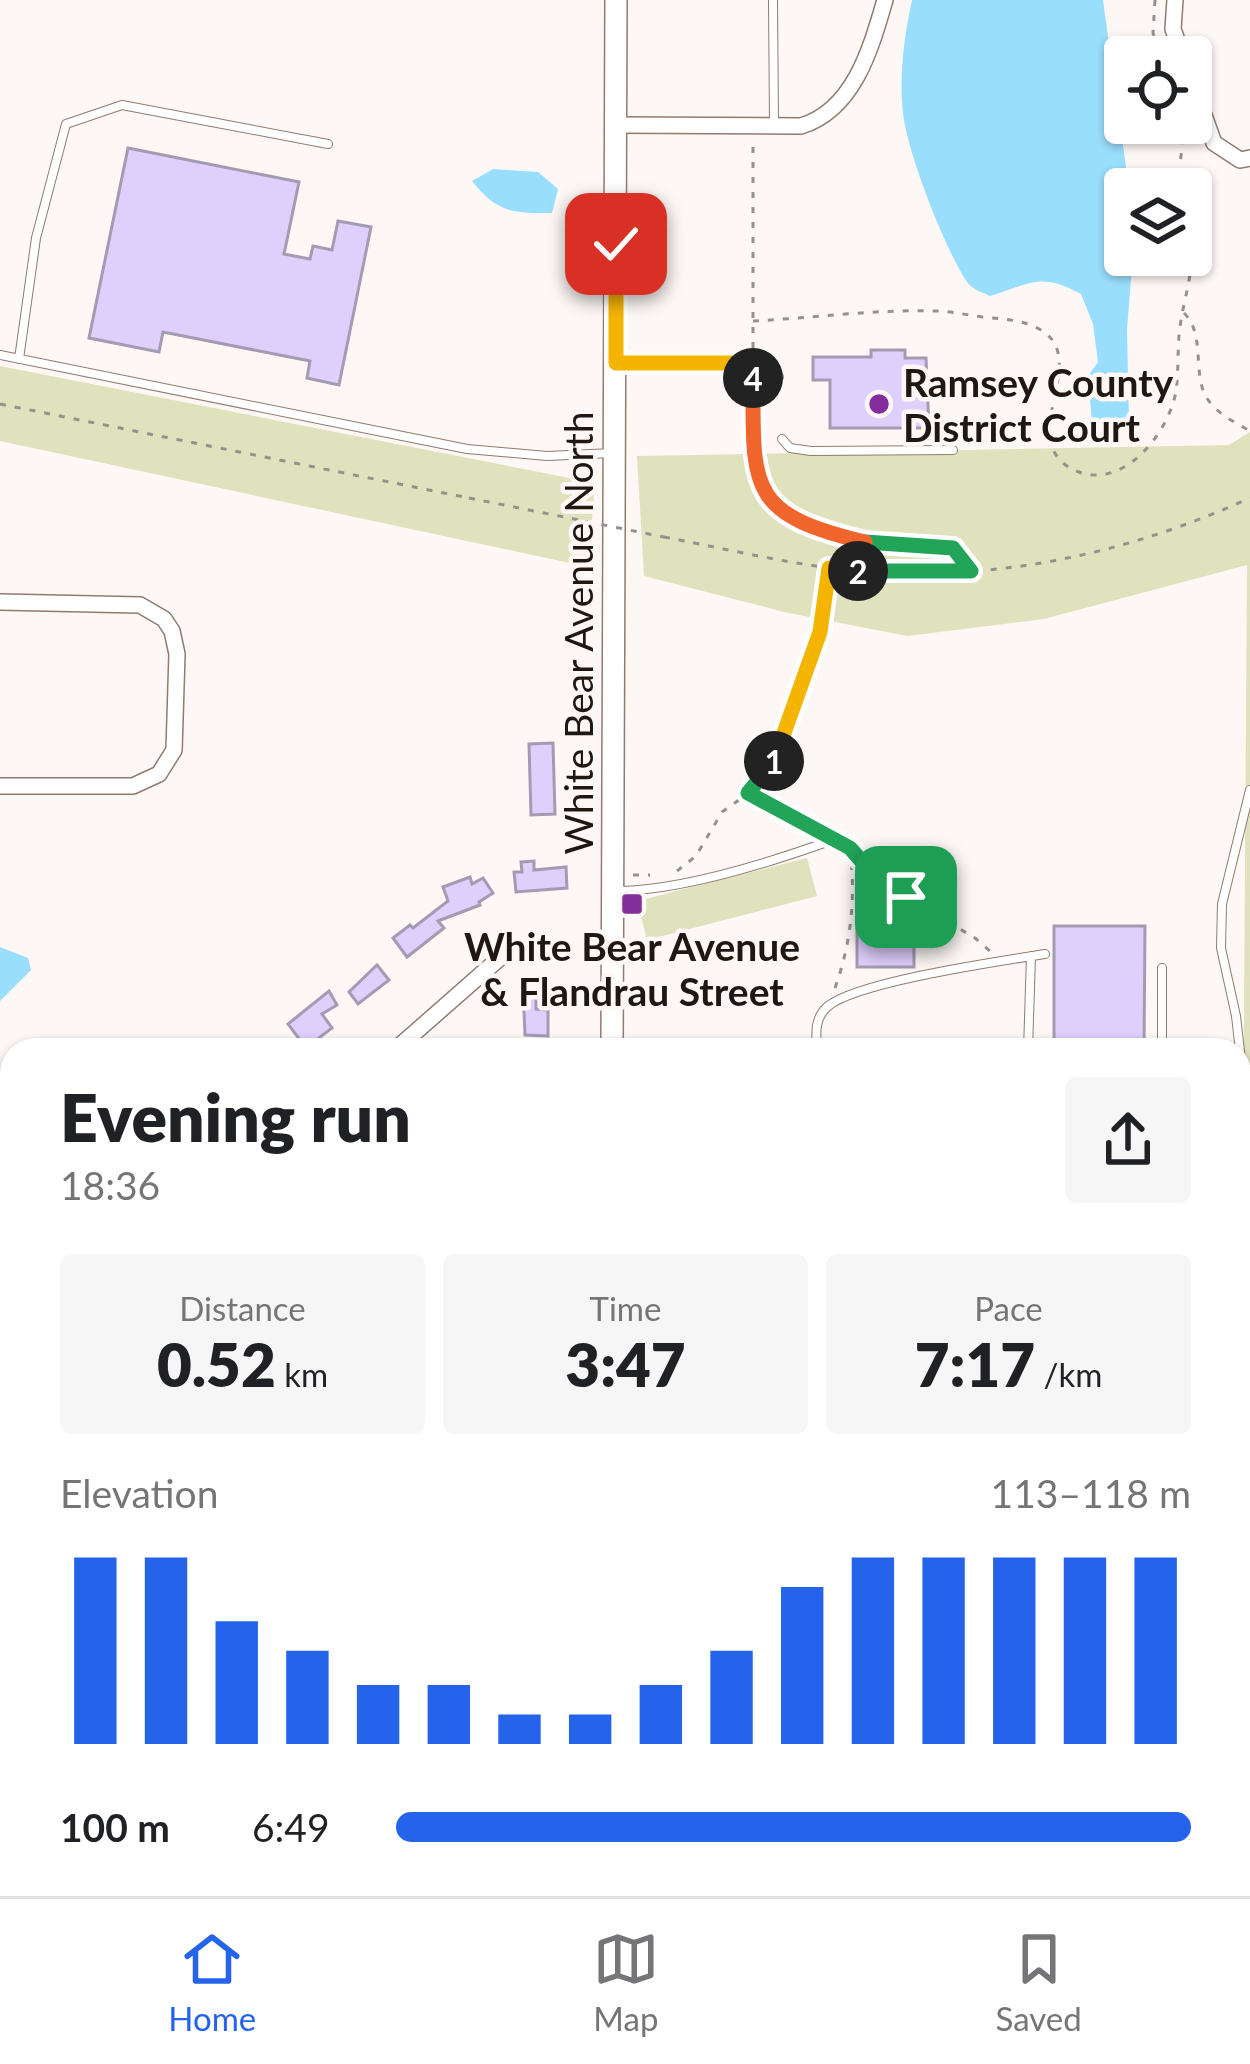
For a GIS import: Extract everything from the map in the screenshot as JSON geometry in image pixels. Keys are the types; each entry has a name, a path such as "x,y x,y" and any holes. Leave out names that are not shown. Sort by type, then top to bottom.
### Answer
{"main road":[{"name":"White Bear Avenue North","path":"612,1038 616,0"}],"street":[{"path":"616,125 801,125 823,119 847,94 874,38 885,0"},
{"path":"1175,0 1176,36"},
{"path":"1212,137 1240,160 1250,158"},
{"path":"0,602 140,604 164,619 177,654 175,750 159,774 125,786 0,786"},
{"path":"409,1038 502,956 550,949"}],"lane":[{"path":"772,0 774,125"},
{"path":"19,358 36,238 66,124 122,105 328,144"},
{"path":"0,355 467,449 547,457 614,453"},
{"path":"616,363 753,363 773,365 779,376"},
{"path":"782,439 788,447 811,451 953,450"},
{"path":"1238,1038 1221,948 1222,904 1250,790"},
{"path":"612,891 752,866 826,842"},
{"path":"816,1038 816,1026 829,1005 862,990 1045,954"},
{"path":"1028,1038 1031,956"},
{"path":"1162,968 1162,1038"}],"path":[{"path":"1154,36 1155,0"},
{"path":"753,125 753,461 757,476 781,510 800,524 875,544 953,548 971,571"},
{"path":"753,321 943,311 1009,319 1042,330 1053,338 1060,353 1049,417 1054,448 1070,469 1098,476 1114,473 1143,452 1173,403 1188,276"},
{"path":"1183,312 1194,326 1204,393 1213,406 1250,431"},
{"path":"0,404 664,537 872,572 971,571 1096,554 1250,498"},
{"path":"633,875 667,875 687,866 722,812 748,793 775,760 820,632 829,568"},
{"path":"748,793 850,848 888,886 974,938 998,962"},
{"path":"829,1005 847,953 853,908 850,848"}],"green space":[{"path":"0,366 595,483 588,567 0,441"},
{"path":"1250,432 1250,1038 1244,1038 1247,565 1044,619 907,636 784,612 644,576 637,456 1229,445"},
{"path":"807,858 817,896 647,940 637,901"}],"water":[{"path":"912,0 1103,0 1108,36 1104,36 1104,144 1123,144 1126,168 1104,168 1104,276 1131,276 1129,422 1118,435 1104,441 1093,434 1088,376 1098,362 1093,324 1081,294 1045,282 990,296 969,284 958,267 919,175 906,130 903,56"},
{"path":"493,169 538,172 558,189 552,213 516,211 490,200 472,181"},
{"path":"0,947 28,958 31,970 0,1001"}],"building":[{"path":"128,148 299,182 284,254 310,259 313,246 332,250 338,221 371,227 339,385 307,378 310,361 163,332 159,352 89,338"},
{"name":"Ramsey County District Court","path":"871,350 905,350 905,358 926,358 929,428 830,428 830,380 813,380 813,357 871,357"},
{"path":"553,743 555,814 531,815 529,744"},
{"path":"534,861 534,870 566,867 567,888 516,892 514,872 522,872 521,862"},
{"path":"470,877 472,884 483,878 493,893 480,905 438,921 444,928 407,957 393,938 448,901 443,887"},
{"path":"1054,926 1145,926 1144,1038 1054,1038"},
{"path":"857,929 914,929 914,967 857,967"},
{"path":"377,965 389,980 358,1004 349,992"},
{"path":"523,990 536,990 536,1009 548,1010 548,1036 525,1035"},
{"path":"329,991 337,1005 322,1014 332,1028 319,1038 298,1038 288,1024"}],"place":[{"name":"Ramsey County District Court","path":"879,404"},
{"name":"White Bear Avenue & Flandrau Street","path":"632,904"}],"route":[{"path":"616,244 616,363 753,363 753,461 767,494 781,510 800,524 833,534 901,548 953,548 967,561 971,571 829,568 820,632 791,705 782,743 775,760 748,793 850,848 873,874 906,897"}]}
